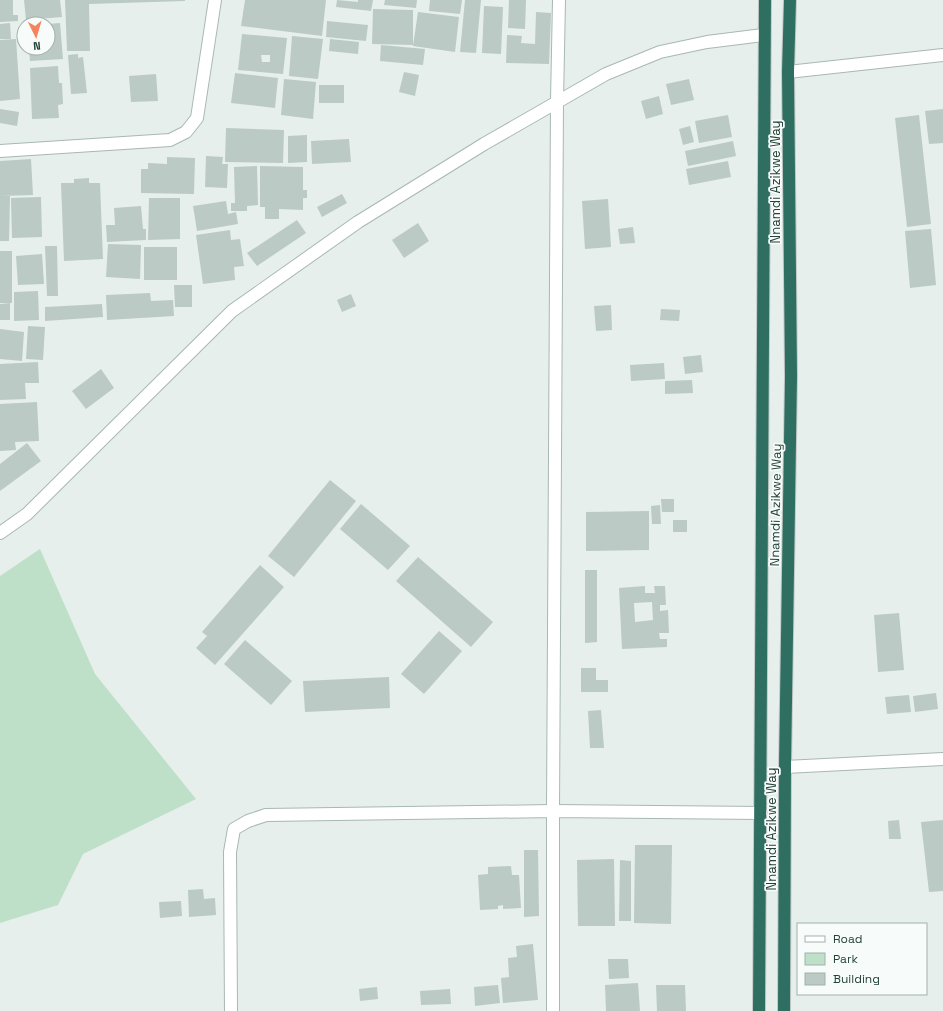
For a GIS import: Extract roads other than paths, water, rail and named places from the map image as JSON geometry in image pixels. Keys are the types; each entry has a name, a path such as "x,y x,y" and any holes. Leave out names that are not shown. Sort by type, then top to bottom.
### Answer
{"highway":[{"name":"Nnamdi Azikwe Way","path":"759,1011 765,0"},
{"name":"Nnamdi Azikwe Way","path":"784,1011 785,766 791,376 788,72 790,0"}],"street":[{"path":"0,151 170,140 186,132 197,118 215,0"},
{"path":"553,1011 557,101 559,0"},
{"path":"0,533 26,514 232,311 358,222 484,144 606,74 660,52 707,42 764,35"},
{"path":"788,72 943,55"},
{"path":"785,766 943,759"},
{"path":"231,1011 230,852 234,829 248,821 266,814 553,811 761,813"}]}
